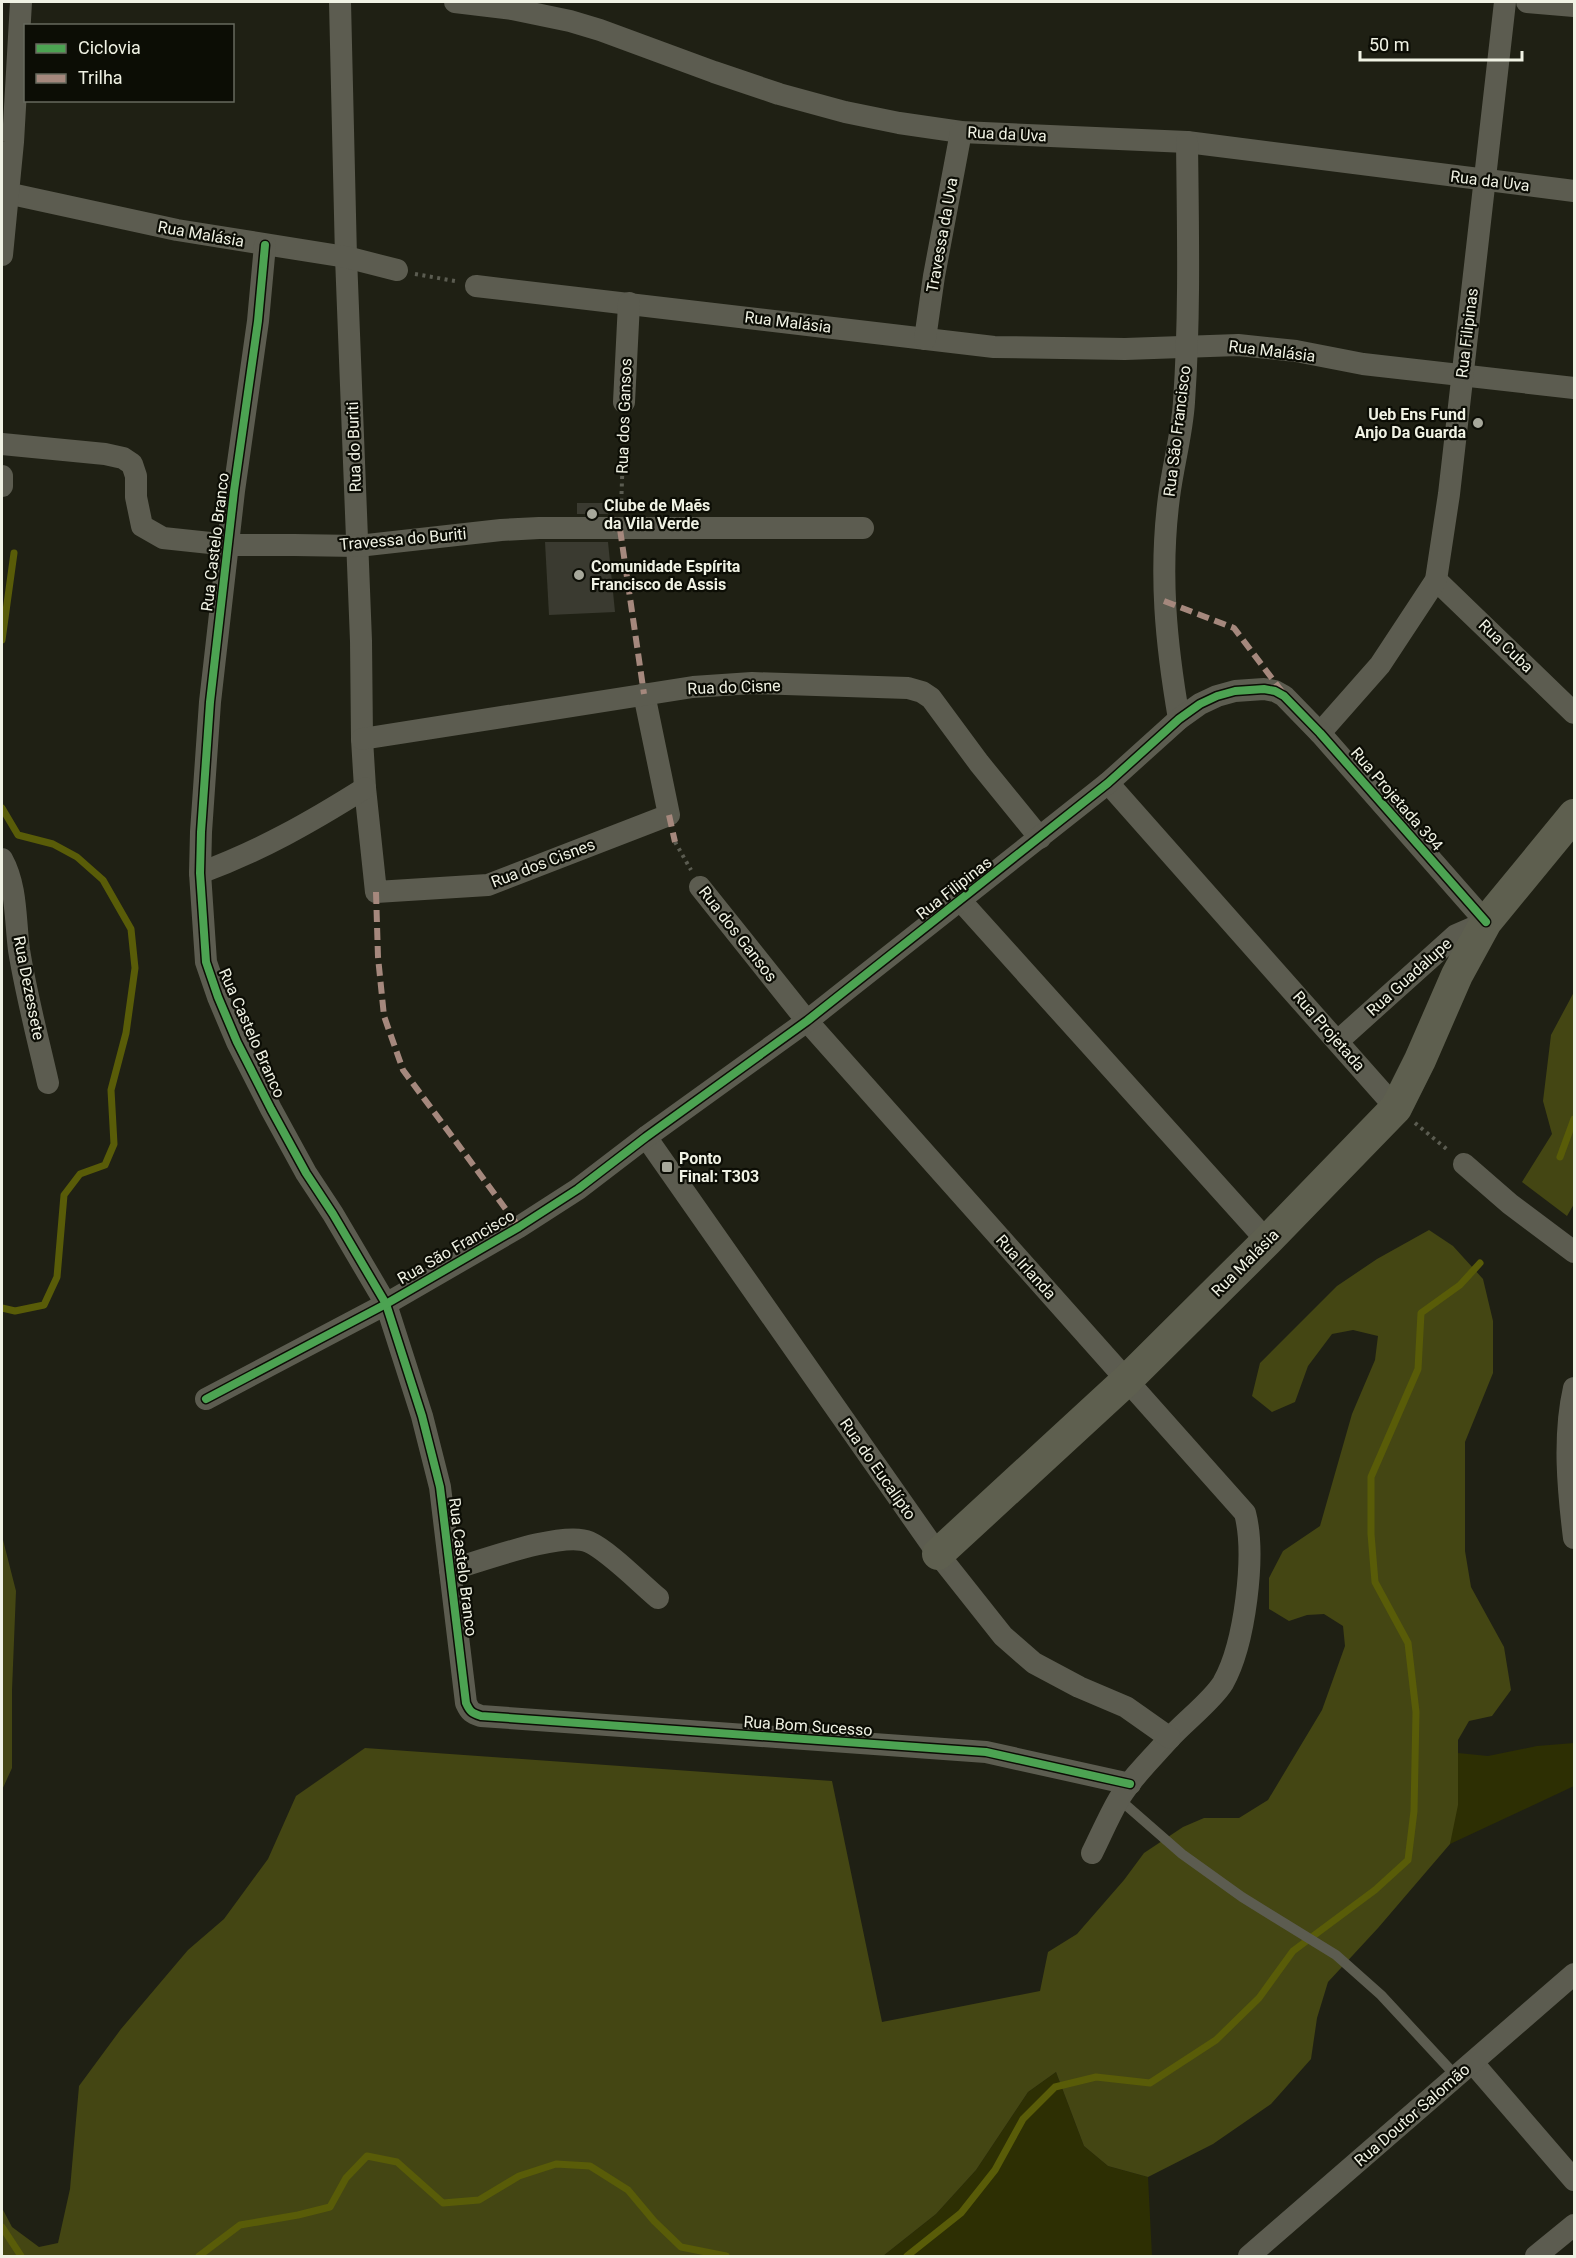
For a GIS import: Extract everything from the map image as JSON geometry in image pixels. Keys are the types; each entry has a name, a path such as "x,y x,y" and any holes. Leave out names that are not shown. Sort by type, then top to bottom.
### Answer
{"street":[{"path":"2,255 10,76 21,2"},
{"name":"Rua do Buriti","path":"340,2 362,739 364,788 376,892"},
{"name":"Rua da Uva","path":"455,2 512,9 600,30 714,72 845,112 898,123 961,132 1187,142 1575,191"},
{"name":"Rua Filipinas","path":"1320,732 1380,665 1412,620 1436,580 1505,2"},
{"path":"1527,2 1575,6"},
{"name":"Travessa da Uva","path":"925,339 934,276 961,132"},
{"name":"Rua São Francisco","path":"1179,719 1168,654 1163,571 1169,496 1184,404 1187,346 1187,142"},
{"name":"Rua Malásia","path":"5,192 177,230 346,257 397,270"},
{"name":"Rua Castelo Branco","path":"265,245 258,321 234,491 210,702 200,873 206,962 222,1006 247,1061 301,1164 386,1304 422,1416 440,1487 466,1703 472,1713 481,1716"},
{"name":"Rua Malásia","path":"476,286 994,347 1125,349 1238,345 1267,347 1363,364 1575,388"},
{"name":"Rua dos Gansos","path":"624,402 629,303"},
{"name":"Travessa do Buriti","path":"2,444 123,458 132,464 136,476 136,497 142,526 163,538 229,545 358,546 501,530 863,528"},
{"path":"2,476 2,486"},
{"name":"Rua Cuba","path":"1436,580 1575,713"},
{"name":"Rua do Cisne","path":"362,739 693,687 752,683 908,688 922,692 931,698 979,763 1040,838"},
{"name":"Rua Filipinas","path":"646,1137 807,1022 1108,783 1179,719 1200,704 1235,691 1264,689 1284,696"},
{"name":"Rua dos Cisnes","path":"376,892 488,885 669,815 644,694"},
{"name":"Rua Projetada 394","path":"1284,696 1320,732 1486,922"},
{"name":"Rua Projetada","path":"1108,783 1396,1108"},
{"path":"200,873 244,856 294,831 364,788"},
{"name":"Rua Malásia","path":"938,1554 1127,1380 1267,1241 1396,1108 1420,1060 1457,975 1486,922 1575,815"},
{"name":"Rua Dezessete","path":"2,859 13,892 10,952 48,1083"},
{"name":"Rua dos Gansos","path":"700,886 807,1022"},
{"path":"960,900 1267,1241"},
{"name":"Rua Guadalupe","path":"1338,1041 1456,935 1486,922"},
{"name":"Rua Irlanda","path":"807,1022 1245,1513 1250,1531 1251,1565 1240,1634 1232,1664 1222,1685 1170,1738"},
{"name":"Rua São Francisco","path":"206,1399 386,1304 519,1227 578,1189 646,1137"},
{"name":"Rua do Eucalípto","path":"646,1137 938,1554 1003,1636 1034,1663 1079,1687 1126,1707 1170,1738"},
{"path":"1464,1164 1510,1204 1575,1252"},
{"path":"1575,1388 1571,1404 1568,1442 1570,1502 1575,1538"},
{"path":"450,1570 561,1539 580,1539 598,1548 658,1598"},
{"name":"Rua Bom Sucesso","path":"481,1716 986,1752 1125,1791"},
{"path":"1092,1852 1125,1791 1170,1738"},
{"name":"Rua Doutor Salomão","path":"1249,2256 1575,1974"},
{"path":"1465,2070 1575,2180"},
{"path":"1536,2256 1575,2225"}],"lane":[{"path":"1125,1791 1182,1854 1242,1897 1336,1954 1465,2070"}],"path":[{"path":"397,270 476,286"},
{"path":"1396,1108 1464,1164"}],"shaded area":[{"path":"1574,992 1574,1204 1567,1216 1522,1182 1552,1134 1543,1101 1551,1035"},
{"path":"1429,1230 1453,1246 1483,1279 1493,1321 1493,1373 1465,1442 1465,1551 1471,1587 1504,1647 1511,1690 1492,1716 1469,1721 1458,1740 1458,1805 1450,1844 1328,1982 1317,2018 1311,2059 1271,2104 1213,2144 1148,2177 1108,2166 1084,2146 1056,2072 1028,2092 976,2170 936,2214 883,2256 2,2256 2,2208 12,2227 39,2247 58,2243 70,2189 79,2086 121,2029 188,1950 224,1919 268,1859 296,1796 365,1748 832,1781 882,2022 1040,1991 1048,1952 1077,1934 1144,1853 1183,1827 1204,1818 1239,1818 1268,1800 1322,1710 1345,1646 1343,1626 1324,1614 1307,1615 1289,1621 1269,1609 1269,1578 1283,1551 1320,1526 1352,1414 1375,1360 1378,1336 1353,1330 1332,1334 1308,1366 1295,1402 1272,1412 1252,1396 1260,1363 1337,1286 1377,1259"},
{"path":"2,1536 16,1591 12,1768 2,1790"},
{"path":"1574,1743 1574,1786 1450,1844 1458,1753 1488,1756 1537,1746"},
{"path":"1056,2072 1084,2146 1108,2166 1148,2177 1152,2256 883,2256 936,2214 976,2170 1028,2092"}],"building":[{"path":"577,503 608,503 608,514 577,514"},
{"name":"Comunidade Espírita Francisco de Assis","path":"545,542 608,542 615,612 549,615"}],"waterway":[{"path":"2,640 14,553"},
{"path":"2,808 18,835 53,844 77,857 103,880 131,929 135,968 126,1033 111,1090 114,1144 105,1165 80,1174 64,1195 57,1277 44,1305 15,1311 2,1308"},
{"path":"1560,1157 1574,1119"},
{"path":"907,2256 961,2213 995,2170 1023,2119 1055,2087 1096,2077 1150,2083 1216,2040 1259,1998 1293,1951 1375,1890 1408,1860 1414,1811 1416,1712 1408,1643 1375,1582 1371,1534 1371,1477 1418,1369 1421,1313 1460,1285 1480,1263"},
{"path":"199,2256 240,2225 330,2207 346,2178 367,2156 397,2162 443,2203 479,2200 519,2176 556,2164 590,2166 628,2190 654,2221 681,2247 726,2256"},
{"path":"2,2227 21,2256"}],"marked path":[{"path":"620,529 644,694"},
{"path":"1164,601 1234,628 1283,693"},
{"path":"669,815 675,842"},
{"path":"376,892 378,957 384,1016 403,1070 519,1227"}],"cycle path":[{"path":"265,245 258,321 234,491 210,702 200,873 206,962 237,1042 271,1109 306,1173 386,1304 422,1416 440,1487 467,1706 472,1712 481,1716 986,1752 1130,1784"},
{"path":"206,1399 386,1304 519,1227 578,1189 807,1021 1108,783 1179,719 1200,704 1217,696 1235,691 1264,689 1284,696 1320,733 1486,922"}],"place":[{"name":"Ueb Ens Fund Anjo Da Guarda","path":"1478,423"},
{"name":"Clube de Maẽs da Vila Verde","path":"592,514"},
{"name":"Comunidade Espírita Francisco de Assis","path":"579,575"},
{"name":"Ponto Final: T303","path":"667,1167"}]}
